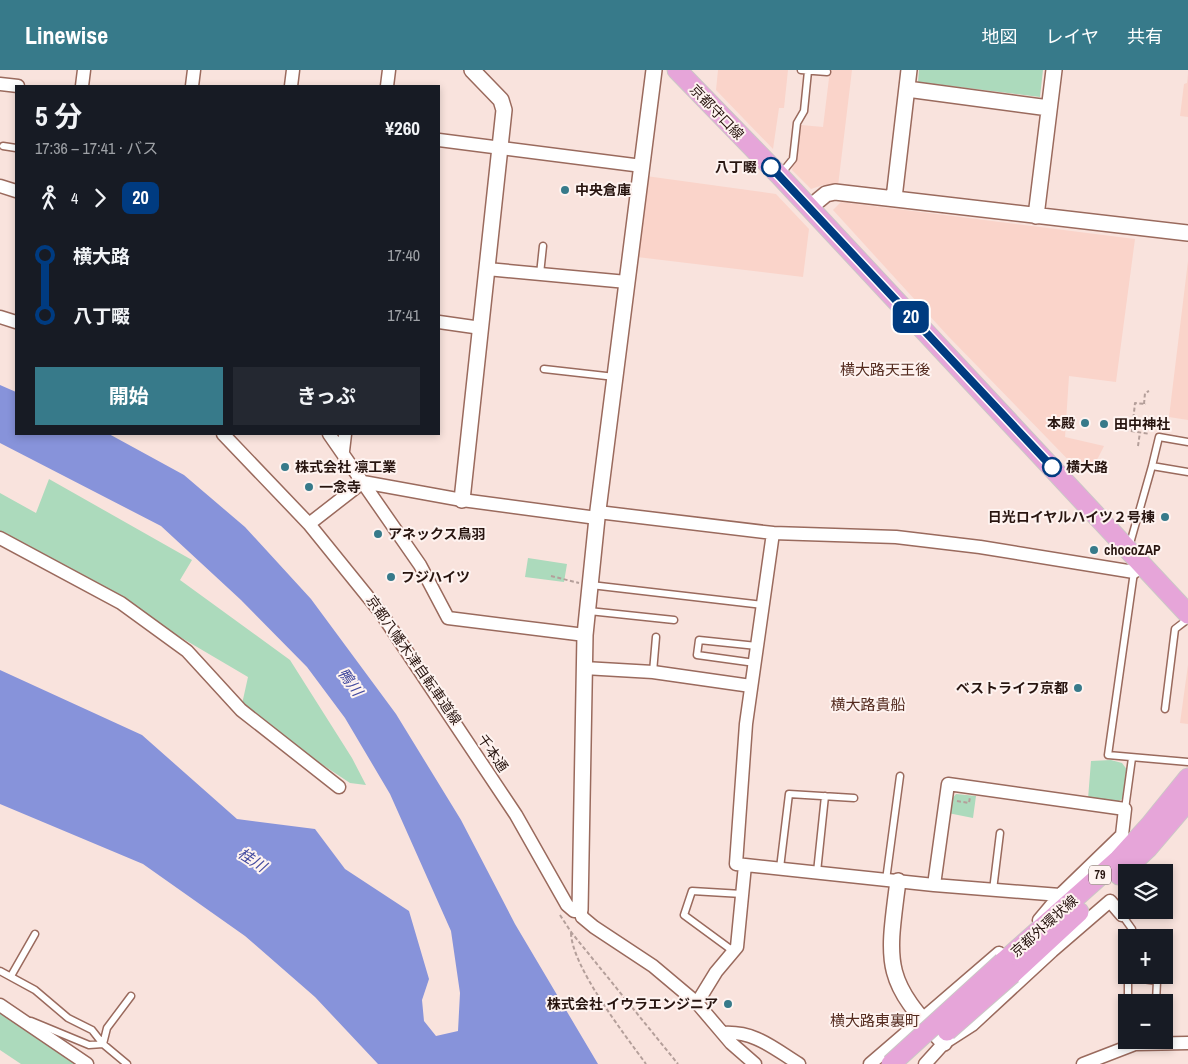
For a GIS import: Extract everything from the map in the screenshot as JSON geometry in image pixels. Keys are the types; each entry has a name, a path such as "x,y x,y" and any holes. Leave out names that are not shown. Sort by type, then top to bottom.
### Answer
{"main road":[{"name":"京都守口線","path":"676,70 780,176 1128,548 1138,568 1188,614"},
{"name":"京都外環状線","path":"909,1064 1119,858 1150,825 1188,778"},
{"name":"京都外環状線","path":"891,1064 1148,848 1188,801"}],"street":[{"path":"82,85 84,70"},
{"path":"192,85 194,70"},
{"path":"291,85 293,70"},
{"path":"387,85 389,70"},
{"path":"462,500 504,110 501,100 472,70"},
{"path":"580,910 584,668 587,610 654,70"},
{"path":"894,198 909,70"},
{"path":"1036,216 1054,70"},
{"path":"0,84 15,86"},
{"path":"907,89 1049,108"},
{"path":"440,140 642,166"},
{"path":"0,186 15,191"},
{"path":"808,208 826,194 835,192 1188,233"},
{"path":"487,269 627,282"},
{"path":"0,316 15,322"},
{"path":"440,322 481,328"},
{"name":"千本通","path":"224,435 309,524 381,613 516,815 567,905 574,910 580,910 582,917 594,927 653,966 697,1003 723,1033 755,1064"},
{"path":"330,435 343,451 420,565 448,618 585,635"},
{"path":"343,451 345,435"},
{"path":"309,524 363,482 462,500 773,533 914,539 1138,568"},
{"path":"773,533 746,724 736,864 1060,896"},
{"path":"0,538 121,603 180,646 240,710 339,787"},
{"path":"584,668 653,672 752,686"},
{"path":"870,1064 1022,936 1122,835 1125,809 948,784 934,885"},
{"path":"697,1003 737,946 745,864"},
{"path":"892,880 890,939 893,971 899,988 921,1020 944,1044"},
{"path":"925,1064 944,1044 972,1025 1052,951 1110,901 1118,910"},
{"path":"0,1005 87,1064"},
{"path":"723,1033 740,1032 753,1036 799,1064"},
{"path":"1173,1042 1188,1043"},
{"path":"1083,1064 1118,1049"}],"lane":[{"path":"801,70 827,72"},
{"path":"780,176 793,158 796,123 804,111 808,71"},
{"path":"3,146 15,148"},
{"path":"540,274 542,246"},
{"path":"544,369 615,377"},
{"path":"1128,548 1159,437 1188,442"},
{"path":"1152,466 1188,472"},
{"path":"1138,568 1108,755 1188,762"},
{"path":"590,585 763,604"},
{"path":"587,610 674,620"},
{"path":"1165,709 1175,629 1188,618"},
{"path":"653,672 656,637"},
{"path":"755,662 697,655 699,640 757,646"},
{"path":"1125,809 1132,758"},
{"path":"892,880 900,776"},
{"path":"780,868 789,794 854,798"},
{"path":"817,872 825,796"},
{"path":"993,890 1000,833"},
{"path":"733,951 684,915 692,891 742,894"},
{"path":"11,976 35,934"},
{"path":"0,971 35,990 68,1018 92,1030 103,1044 127,1064"},
{"path":"103,1044 108,1028 131,996"},
{"path":"23,1019 46,1026 89,1045 103,1044"}],"path":[{"path":"1132,431 1136,404 1145,404 1145,393 1149,391"},
{"path":"1118,429 1159,437"},
{"path":"1138,446 1140,432"},
{"path":"551,576 590,585"},
{"path":"955,806 956,801 969,803 971,787"},
{"path":"557,909 571,932 678,1064"},
{"path":"571,932 576,954 607,1009 646,1064"}],"shaded area":[{"path":"718,70 788,70 784,108 779,108 773,149 716,90"},
{"path":"830,70 852,70 838,186 823,185 811,189 792,170 793,165 797,161 801,125 823,127"},
{"path":"1188,74 1188,117 1180,116 1184,84 1187,83"},
{"path":"646,176 776,194 809,229 803,277 637,257"},
{"path":"841,202 1135,239 1116,382 1069,376 1065,437 1104,446 1098,458 1082,474 948,336 833,210"},
{"path":"1188,261 1188,420 1169,417"},
{"path":"1188,665 1188,724 1180,723"}],"green space":[{"path":"919,70 1043,70 1040,97 918,82"},
{"path":"49,479 192,560 180,580 290,660 352,758 366,785 350,783 264,726 242,704 248,677 0,531 0,493 36,513"},
{"path":"528,558 567,564 564,582 525,577"},
{"path":"1111,760 1122,763 1128,771 1124,798 1117,802 1088,799 1091,761"},
{"path":"956,794 976,796 973,818 948,813 951,800"},
{"path":"0,1010 79,1064 21,1064 0,1050"}],"water":[{"path":"0,385 15,392 15,435 111,435 184,475 245,527 311,599 396,714 461,820 515,924 598,1064 378,1064 315,997 245,936 143,864 0,804 0,670 142,735 237,819 315,829 345,869 409,911 429,979 422,1000 424,1021 436,1036 458,1031 460,993 451,931 390,794 345,718 307,667 241,600 161,526 0,443"}],"bus line":[{"name":"20","path":"771,167 1052,467"}],"place":[{"name":"八丁畷","path":"771,167"},
{"name":"中央倉庫","path":"565,190"},
{"name":"本殿","path":"1085,423"},
{"name":"田中神社","path":"1104,424"},
{"name":"株式会社 凛工業","path":"285,467"},
{"name":"横大路","path":"1052,467"},
{"name":"一念寺","path":"309,487"},
{"name":"日光ロイヤルハイツ２号棟","path":"1165,517"},
{"name":"アネックス鳥羽","path":"378,534"},
{"name":"chocoZAP","path":"1094,550"},
{"name":"フジハイツ","path":"391,577"},
{"name":"ベストライフ京都","path":"1078,688"},
{"name":"株式会社 イウラエンジニア","path":"728,1004"}],"district":[{"name":"横大路天王後","path":"885,370"},
{"name":"横大路貴船","path":"868,705"},
{"name":"横大路東裏町","path":"875,1021"}],"water label":[{"name":"鴨川","path":"350,682"},
{"name":"桂川","path":"252,860"}]}
